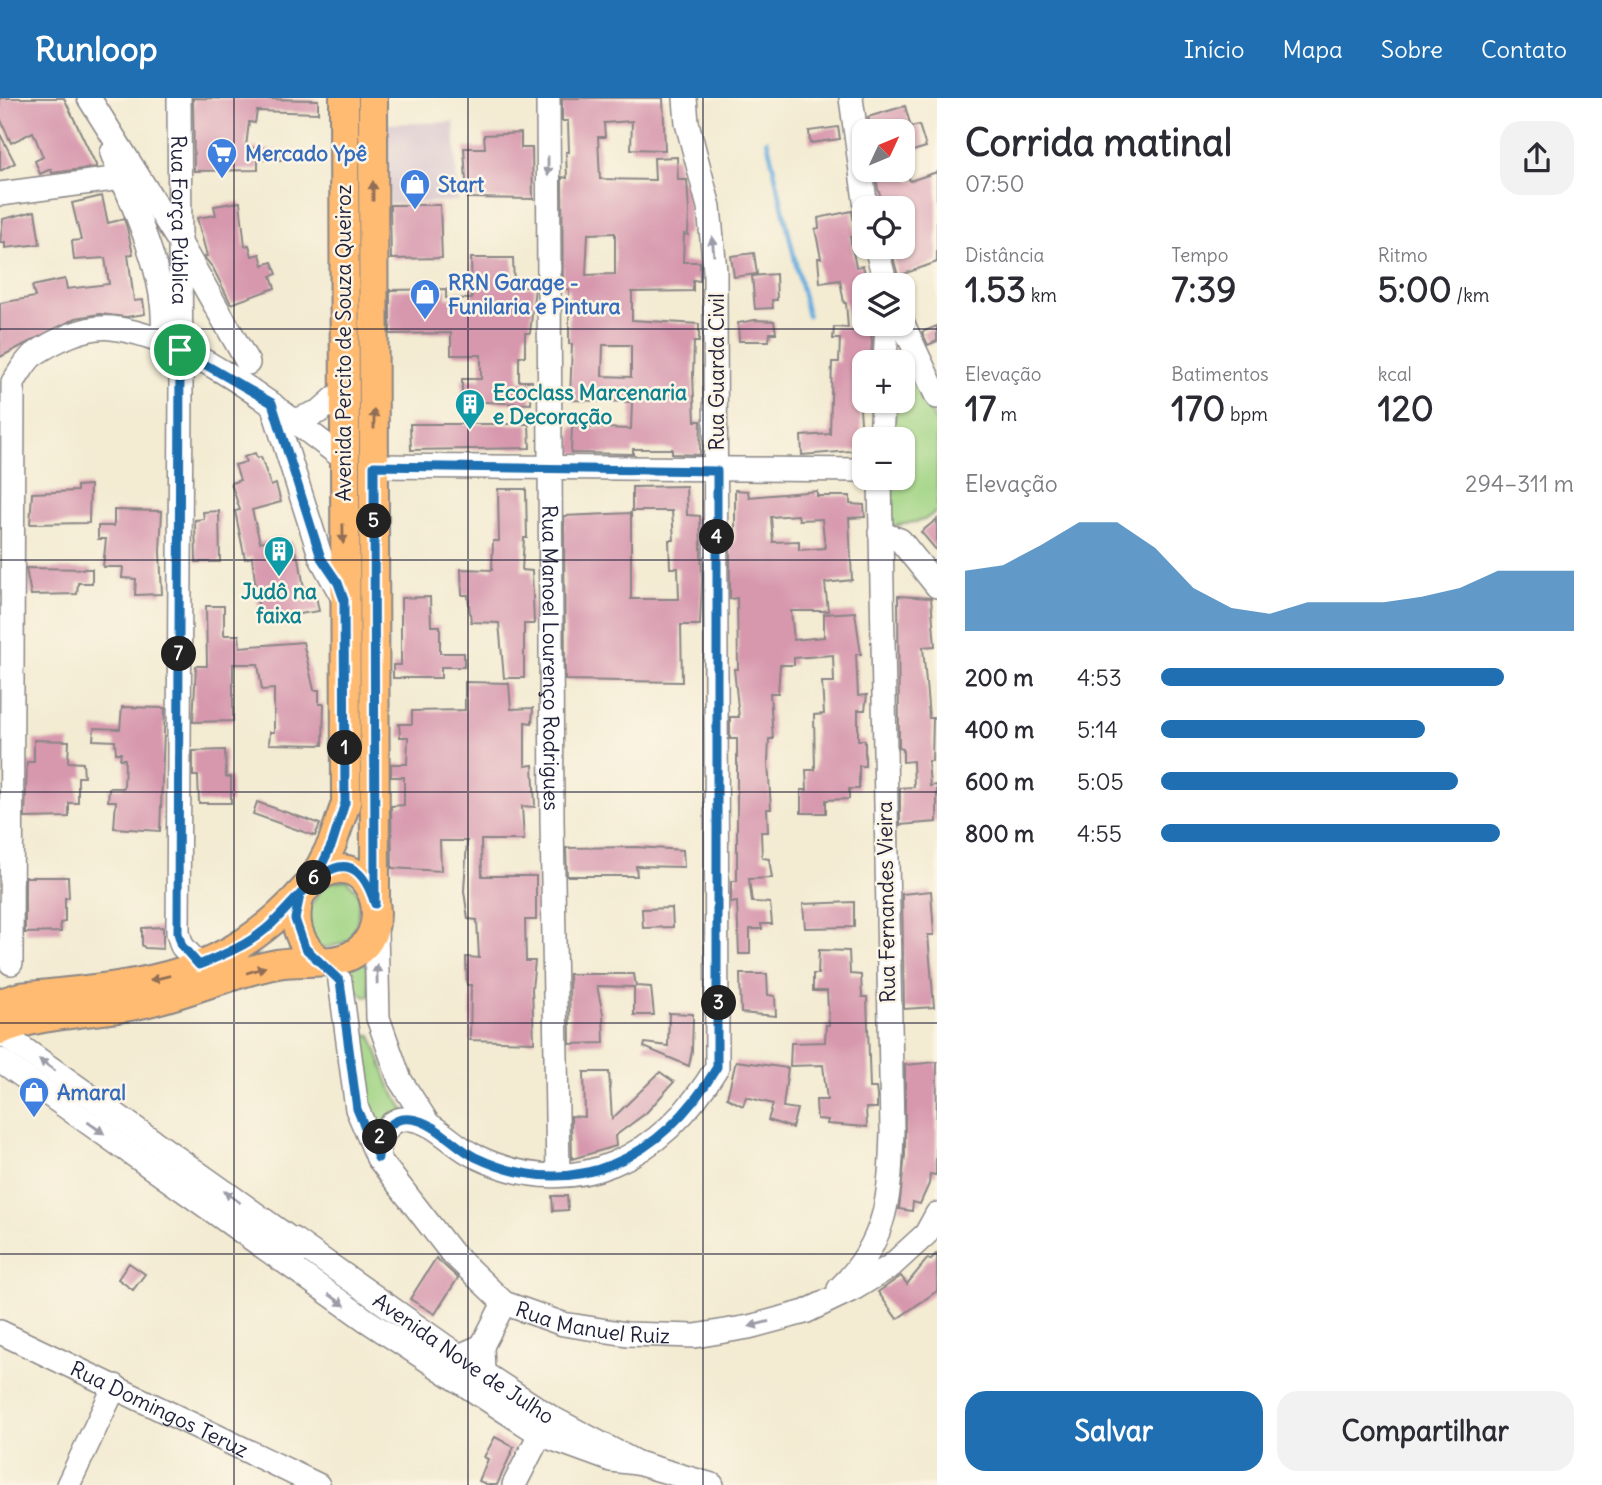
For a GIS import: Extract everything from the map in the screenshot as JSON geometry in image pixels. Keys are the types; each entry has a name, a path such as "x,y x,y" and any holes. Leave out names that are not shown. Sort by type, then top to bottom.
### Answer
{"main road":[{"name":"Avenida Percito de Souza Queiroz","path":"308,886 332,844 345,803 344,98"},
{"name":"Avenida Percito de Souza Queiroz","path":"373,98 375,916"},
{"path":"0,1003 20,997 159,979 199,965 256,938 308,886 338,868 355,871 368,884 375,916 369,941 351,956 331,961 275,964 175,996 36,1019 0,1031"},
{"path":"308,886 296,909 298,931 305,948 319,960"}],"street":[{"name":"Rua Força Pública","path":"178,98 180,243 171,345 181,384 178,933 182,946 199,965"},
{"name":"Rua Manoel Lourenço Rodrigues","path":"548,98 549,467 558,1175"},
{"name":"Rua Guarda Civil","path":"429,1125 473,1156 517,1173 558,1175 598,1170 627,1160 663,1133 702,1092 717,1067 715,271 709,207 687,123 685,98"},
{"path":"851,98 864,196"},
{"path":"91,101 129,176 180,243 238,374"},
{"path":"0,194 129,176"},
{"path":"129,176 163,304 171,345"},
{"path":"11,962 5,923 13,382 30,357 70,335 109,327 171,345 238,374 343,458"},
{"path":"909,336 937,397"},
{"path":"181,384 238,374"},
{"path":"295,421 320,411 343,391"},
{"path":"272,403 321,558 338,583 344,600"},
{"path":"374,466 852,470"},
{"name":"Rua Fernandes Vieira","path":"824,1304 851,1278 879,1236 890,1195 892,1131 880,490"},
{"path":"880,533 900,540 937,586"},
{"name":"Avenida Percito de Souza Queiroz","path":"375,916 378,1018 400,1080 429,1125"},
{"path":"319,960 378,1018"},
{"name":"Rua Manuel Ruiz","path":"340,981 357,1109 378,1158 450,1251 504,1303 563,1324 627,1334 695,1336 749,1327 824,1304 891,1266 926,1234 937,1214"},
{"name":"Avenida Nove de Julho","path":"0,1031 286,1249 366,1320 546,1429 637,1463 712,1485"},
{"name":"Avenida Nove de Julho","path":"0,1060 286,1249 459,1356 483,1373 546,1429"},
{"path":"378,1158 381,1136 393,1124 408,1119 429,1125"},
{"path":"879,1236 894,1245 915,1244"},
{"path":"483,1373 482,1346 504,1303"},
{"name":"Rua Domingos Teruz","path":"0,1332 115,1386 280,1477 318,1485"},
{"path":"459,1356 482,1346"},
{"path":"68,1485 115,1386"},
{"path":"514,1485 546,1429"}],"shaded area":[{"path":"454,122 458,201 389,204 386,124"}],"green space":[{"path":"915,380 937,425 937,511 924,520 890,527 892,490 915,490 915,427 895,427 895,413 915,413"},
{"path":"347,880 359,894 354,933 343,943 320,948 313,940 307,912 325,883"},
{"path":"365,958 370,996 365,997 335,971"},
{"path":"362,1034 371,1035 390,1087 405,1111 374,1127 355,1039"}],"building":[{"path":"0,98 64,98 97,167 52,173 51,169 40,174 35,161 43,157 33,132 11,143 0,118"},
{"path":"193,98 318,100 318,113 257,111 255,123 249,122 246,147 282,152 281,160 258,160 258,170 194,171"},
{"path":"562,98 663,98 665,150 631,149 632,121 604,123 605,137 598,137 600,179 655,180 654,158 677,157 678,180 687,180 688,235 684,234 683,262 700,262 700,281 693,280 693,291 632,292 632,320 699,324 699,342 694,342 693,375 695,421 701,421 700,455 672,454 672,449 633,449 633,454 571,453 572,427 631,429 632,402 570,400 572,344 569,344 569,289 563,289 562,177 567,178 566,152 569,152 568,121 562,121","holes":["615,233 615,274 586,275 588,234","603,345 631,345 631,377 602,376"]},
{"path":"905,106 909,119 869,119"},
{"path":"919,125 926,147 915,150 915,126"},
{"path":"838,127 840,139 810,143 809,131"},
{"path":"521,133 521,148 532,148 533,199 467,198 464,148 485,148 484,135"},
{"path":"0,134 15,163 0,171"},
{"path":"937,172 937,262 906,273 897,273 894,259 915,259 915,196 881,196 877,182 915,182 915,179"},
{"path":"102,196 108,223 124,219 133,254 128,255 134,301 143,300 145,314 126,317 100,314 76,318 0,357 0,303 35,297 32,286 65,279 67,289 109,284 105,258 74,260 72,241 81,240 72,203"},
{"path":"240,202 245,246 249,245 252,256 260,254 263,265 272,262 277,274 271,276 275,288 231,304 213,268 204,257 207,256 197,218 216,215 214,206"},
{"path":"390,205 440,205 442,258 391,259"},
{"path":"35,211 40,244 5,248 5,243 0,243 3,219"},
{"path":"852,211 852,259 854,259 856,267 863,266 865,273 852,273 852,336 871,336 872,350 852,350 852,413 860,413 861,427 852,427 852,451 802,455 801,436 830,434 832,362 839,362 840,339 833,339 834,327 848,328 846,303 840,280 820,283 818,258 821,258 815,229 819,228 818,218"},
{"path":"754,253 757,274 734,277 731,256"},
{"path":"471,258 513,258 514,287 535,287 530,333 525,333 525,356 519,356 519,381 532,381 531,404 462,401 462,379 481,379 481,355 451,355 451,333 390,334 390,290 446,289 446,298 472,299"},
{"path":"776,274 777,300 772,300 773,308 755,309 752,276"},
{"path":"774,321 776,333 770,333 769,341 739,341 738,323"},
{"path":"937,326 937,341 928,345 922,332"},
{"name":"Ecoclass Marcenaria e Decoração","path":"410,424 529,424 530,448 411,450"},
{"path":"255,453 257,458 261,457 271,486 276,484 281,502 252,510 260,542 281,537 283,543 291,541 300,564 304,588 314,586 319,611 260,620 252,557 245,559 235,511 240,510 231,483 240,480 235,465 246,462 244,457"},
{"path":"90,485 89,523 30,524 32,493 77,491 77,486"},
{"path":"686,486 687,515 700,516 702,581 700,625 681,625 682,682 565,680 564,516 631,513 631,599 679,599 678,568 670,568 669,540 674,540 672,511 632,511 632,487"},
{"path":"498,489 526,489 527,538 524,538 522,570 532,571 534,624 524,624 524,678 504,678 499,623 471,622 468,595 462,595 461,569 492,570 493,541 499,541"},
{"path":"735,490 748,491 749,497 817,491 817,496 850,496 850,504 864,505 865,517 849,518 852,580 825,583 828,611 791,611 794,640 824,637 824,614 855,612 861,654 856,654 858,696 867,695 865,710 858,710 858,740 865,740 865,766 859,766 859,789 849,789 849,799 826,800 826,813 801,813 801,790 807,790 806,770 815,770 814,715 824,714 822,682 834,682 833,655 794,658 794,665 780,665 778,693 770,693 773,739 769,739 768,762 771,809 767,809 768,832 761,832 762,858 769,859 772,878 749,879 752,902 770,903 772,924 761,924 762,929 750,929 750,954 739,954 737,902 731,903 731,881 737,881 737,739 730,739 730,717 739,717 734,669 738,669 737,598 730,599 730,544 735,543","holes":["798,515 799,520 822,519 825,548 799,550 799,541 773,542 771,517"]},
{"path":"114,510 162,511 162,594 135,595 136,579 122,578 123,567 103,567 106,539 98,539 98,526 114,526"},
{"path":"219,511 220,562 196,562 195,520 204,519 203,512"},
{"path":"937,519 937,551 921,532"},
{"path":"26,568 92,569 92,583 78,583 77,594 31,595"},
{"path":"898,596 931,598 935,646 923,647 929,718 933,718 932,761 928,761 930,786 937,785 937,822 900,825 900,788 914,787 913,761 903,762 903,749 899,748"},
{"path":"430,597 431,626 440,626 440,653 464,653 464,667 441,667 441,678 393,678 393,665 401,665 401,598"},
{"path":"206,606 224,606 224,635 239,635 240,647 303,642 314,690 319,690 319,704 324,704 323,745 269,744 270,732 274,732 274,689 262,690 258,664 233,664 233,721 193,722 196,666 207,666"},
{"path":"465,682 509,683 511,709 533,708 532,723 525,722 525,766 533,765 535,807 522,806 524,840 481,840 482,876 536,876 536,920 525,920 526,961 535,961 532,989 534,1042 470,1040 471,985 467,985 466,957 479,958 477,920 468,919 464,891 467,841 440,841 441,871 392,868 391,806 404,805 404,777 391,777 391,764 407,764 408,737 400,737 399,724 412,724 412,711 465,710"},
{"path":"122,707 165,708 160,831 114,828 116,801 108,801 109,788 124,788 125,759 120,759 121,753 116,753 115,741 93,740 94,728 120,729"},
{"path":"34,740 69,741 68,762 83,763 84,777 78,777 78,803 69,803 69,817 25,818 27,762 34,762"},
{"path":"225,750 226,777 231,777 231,803 199,803 198,776 193,776 193,751"},
{"path":"257,802 320,824 315,836 253,814"},
{"path":"636,847 683,850 684,867 636,866 637,876 567,876 566,848"},
{"path":"25,877 68,877 69,898 65,898 65,922 60,923 61,932 25,933"},
{"path":"931,891 934,935 928,935 934,1007 904,1009 902,894"},
{"path":"854,902 854,927 805,928 803,904"},
{"path":"672,908 673,927 643,928 642,909"},
{"path":"163,927 163,949 145,948 142,945 142,928"},
{"path":"819,950 849,951 850,974 861,975 862,997 867,997 870,1088 876,1088 877,1108 866,1108 867,1127 827,1124 828,1120 817,1119 816,1100 827,1100 823,1065 790,1066 791,1043 825,1042 826,1025 829,1025 827,991 813,991 813,974 818,974"},
{"path":"569,974 634,974 636,986 651,987 654,1015 634,1015 634,987 597,986 603,1014 604,1043 570,1044"},
{"path":"740,974 767,974 768,995 775,996 776,1016 741,1013"},
{"path":"669,1013 693,1014 689,1066 644,1047 645,1043 668,1046"},
{"path":"736,1061 788,1068 783,1107 797,1109 792,1128 768,1120 773,1104 746,1097 743,1106 727,1098"},
{"path":"937,1062 936,1175 930,1174 929,1184 920,1204 913,1202 912,1211 899,1209 905,1155 905,1065"},
{"path":"584,1072 609,1072 612,1119 660,1072 674,1082 646,1113 615,1136 616,1146 572,1159 571,1116 585,1117"},
{"path":"552,1196 567,1196 568,1210 553,1211"},
{"path":"937,1253 937,1291 897,1319 878,1292 901,1276 907,1284 928,1258 930,1260"},
{"path":"436,1258 458,1278 435,1314 410,1299"},
{"path":"129,1263 145,1274 133,1290 118,1279"},
{"path":"495,1437 514,1447 497,1485 488,1485 479,1481 488,1459 484,1457"}],"waterway":[{"path":"767,140 808,316"}],"place":[{"name":"Mercado Ypê","path":"222,180"},
{"name":"Start","path":"415,211"},
{"name":"RRN Garage - Funilaria e Pintura","path":"425,321"},
{"name":"Ecoclass Marcenaria e Decoração","path":"470,431"},
{"name":"Judô na faixa","path":"279,578"},
{"name":"Amaral","path":"34,1119"}],"route":[{"path":"180,350 178,933 182,946 199,965 256,938 270,927 316,877 329,870 349,869 362,876 375,904 374,466 717,471 717,1067 702,1092 663,1133 627,1160 598,1170 558,1175 517,1173 473,1156 429,1125 408,1119 399,1120 386,1129 379,1143 378,1158 357,1109 340,981 305,948 300,940 295,919 300,895 316,877 332,844 345,803 344,600 338,583 321,558 272,403 180,350"}]}
